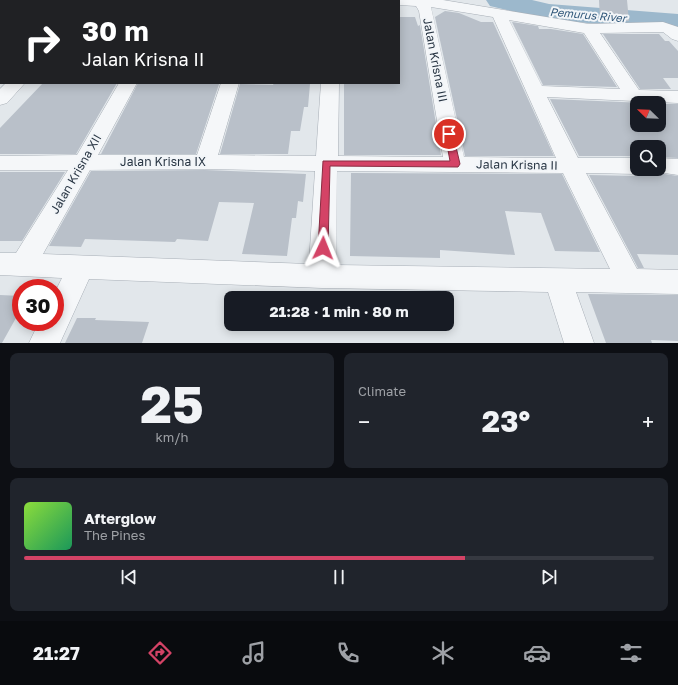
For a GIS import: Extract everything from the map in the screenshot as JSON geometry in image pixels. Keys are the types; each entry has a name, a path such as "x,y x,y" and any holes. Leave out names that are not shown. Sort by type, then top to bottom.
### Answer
{"street":[{"path":"400,1 442,4 499,15 589,29 663,27 671,29 678,36"},
{"name":"Jalan Krisna III","path":"422,3 426,11 455,164"},
{"path":"499,15 571,166 630,282"},
{"path":"589,29 633,95"},
{"path":"0,99 15,84"},
{"name":"Jalan Krisna XII","path":"12,265 84,162 127,84"},
{"path":"205,162 230,84"},
{"path":"322,276 330,84"},
{"path":"536,91 678,97"},
{"name":"Jalan Krisna IX","path":"0,163 326,163"},
{"name":"Jalan Krisna II","path":"326,163 630,166"},
{"path":"666,166 678,167"},
{"path":"12,265 82,266 322,276 678,282"},
{"path":"64,303 82,266"},
{"path":"558,281 579,343"},
{"path":"44,343 50,331"}],"building":[{"path":"599,0 627,0 629,21 600,22"},
{"path":"445,11 459,13 481,22 493,22 554,156 465,156 435,17"},
{"path":"400,17 415,17 418,26 420,25 441,155 344,155 344,84 400,84"},
{"path":"512,22 538,26 539,29 551,29 583,34 617,87 543,85"},
{"path":"603,34 659,34 665,41 669,41 678,51 678,78 663,78 671,89 640,89"},
{"path":"42,84 116,84 76,154 0,154 0,128"},
{"path":"137,84 219,84 196,154 101,154"},
{"path":"240,84 310,84 308,107 304,107 300,131 291,131 288,154 220,154"},
{"path":"550,99 630,102 630,132 666,132 666,104 678,104 678,158 666,157 666,140 630,140 630,156 579,156"},
{"path":"205,170 306,174 303,202 298,201 296,218 292,218 287,256 242,254 254,203 219,202 208,241 177,239 175,242 85,239 81,247 49,246 91,171"},
{"path":"0,172 65,172 22,241 0,241"},
{"path":"351,173 562,174 600,252 555,251 541,213 505,211 515,255 440,250 440,258 350,256"},
{"path":"666,174 678,176 678,255 637,254 644,268 638,268 589,175 666,176"},
{"path":"588,294 678,295 678,341 651,340 652,343 606,343"},
{"path":"0,295 12,296 12,325 2,343 0,343"},
{"path":"77,318 149,322 142,343 65,343"}],"waterway":[{"name":"Pemurus River","path":"499,0 549,12 678,22"}],"route":[{"path":"323,248 326,163 455,164 449,134"}]}
